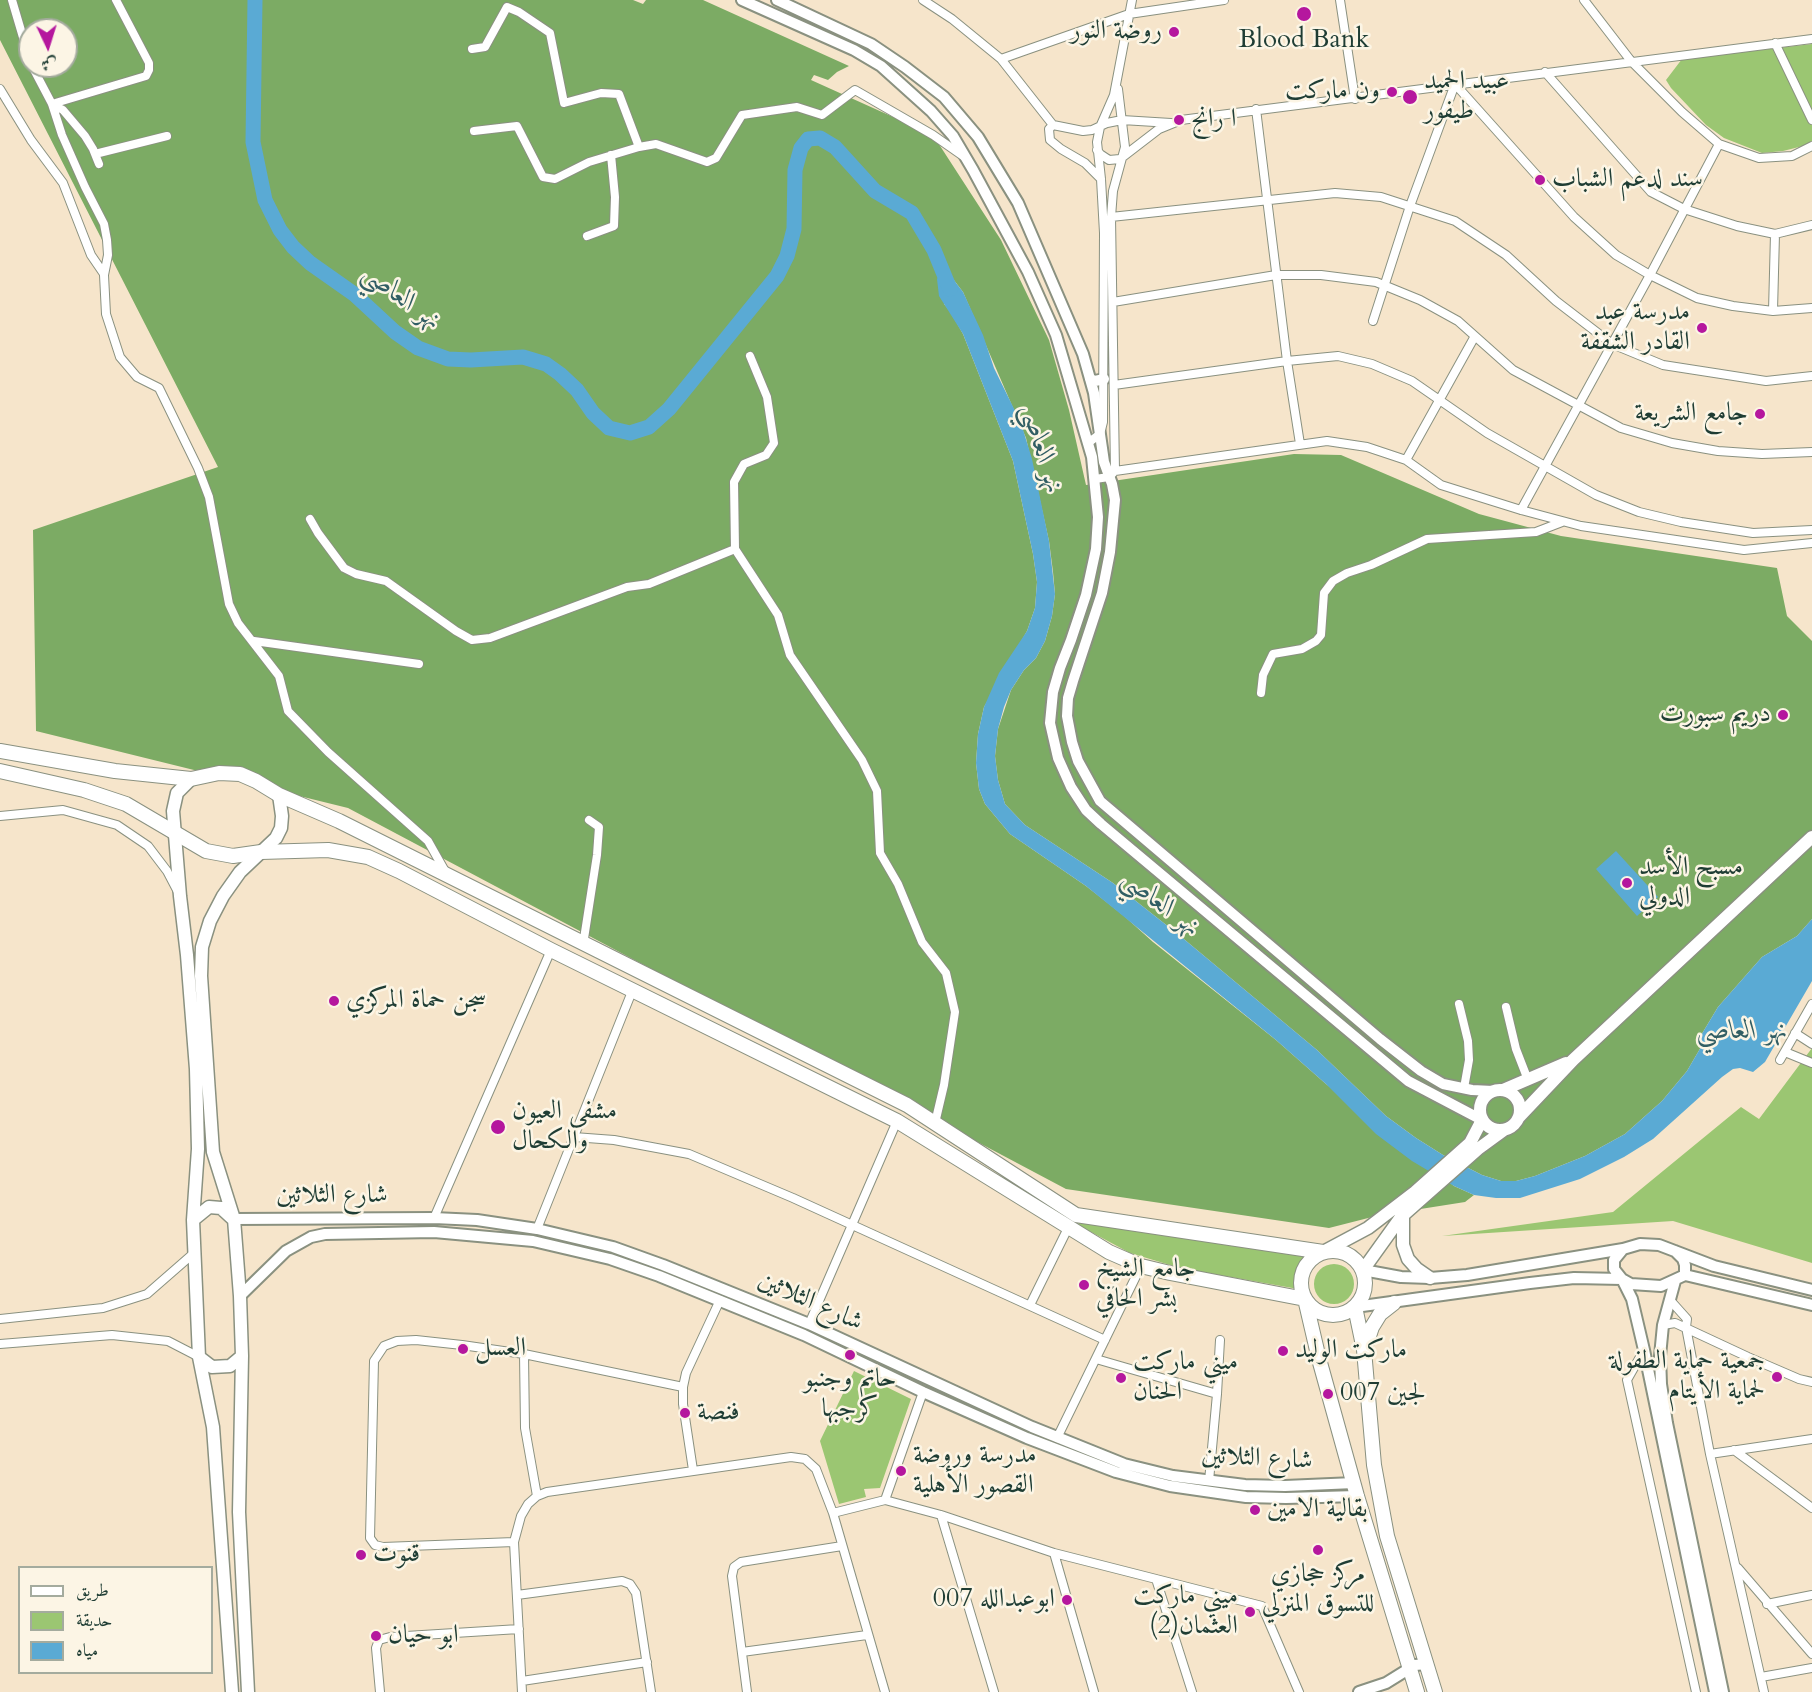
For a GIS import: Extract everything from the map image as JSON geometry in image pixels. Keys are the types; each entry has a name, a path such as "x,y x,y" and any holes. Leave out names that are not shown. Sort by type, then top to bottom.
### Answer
{"highway":[{"path":"0,751 115,771 191,779 219,773 240,774 279,795 339,821 907,1105 1073,1221 1109,1252 1142,1266 1170,1273 1305,1299 1324,1314 1341,1314 1355,1307 1364,1293 1366,1277 1363,1270 1353,1257 1338,1250 1323,1252 1073,1221 897,1121 551,950 399,871 368,858 328,850 233,855 206,851 126,804 84,790 0,771"},
{"path":"1323,1252 1309,1261 1301,1276 1301,1284 1318,1359 1417,1692"},
{"path":"1364,1350 1372,1327 1380,1314 1394,1303"},
{"path":"1355,1307 1364,1350 1374,1465 1387,1536 1435,1692"}],"main road":[{"path":"742,0 854,50 881,66 912,91 931,111 953,136 967,158 1028,272 1056,335 1088,443 1095,479 1098,517 1096,549 1086,595 1057,676 1050,723 1058,759 1071,787 1086,810 1408,1081 1482,1120 1489,1127 1504,1130"},
{"path":"777,0 871,44 905,66 944,97 978,137 1018,203 1083,354 1090,379 1104,462 1112,474 1115,500 1110,552 1102,593 1068,698 1067,716 1071,742 1088,782 1100,801 1380,1039 1421,1071 1443,1084 1498,1090 1516,1097 1520,1107 1519,1117"},
{"path":"1090,379 1109,382"},
{"path":"191,779 177,794 174,802 174,831 196,1069 198,1149 193,1220 200,1357 213,1427 232,1692"},
{"path":"248,1692 239,1512 242,1356 240,1296 234,1219 213,1152 201,976 202,947 210,921 223,896 240,872 276,838 281,828 282,816 279,795"},
{"path":"1323,1252 1368,1228 1423,1191 1474,1146 1513,1125 1573,1060 1812,837"},
{"path":"1474,1146 1482,1120 1479,1110 1481,1101 1498,1090 1528,1080 1573,1060"},
{"path":"1423,1191 1363,1270 1401,1277 1430,1278 1467,1275 1623,1249 1640,1244 1659,1245 1714,1266 1812,1290"},
{"path":"193,1220 209,1208 221,1208 234,1219"},
{"path":"1403,1215 1403,1245 1408,1259 1430,1278"},
{"name":"شارع الثلاثين","path":"234,1219 434,1218 477,1220 537,1229 613,1247 661,1270 809,1324 1057,1438 1140,1468 1209,1481 1356,1490"},
{"path":"476,1235 477,1220"},
{"path":"240,1296 286,1251 318,1235 434,1232 533,1241 661,1270 720,1300 804,1335 923,1392 1027,1438 1116,1473 1170,1486 1246,1497 1286,1498 1356,1490"},
{"path":"1623,1249 1614,1260 1614,1269 1632,1299 1715,1692"},
{"path":"1675,1251 1683,1259 1685,1275"},
{"path":"1355,1307 1574,1278 1622,1279 1631,1284 1661,1286 1685,1275 1812,1305"},
{"path":"1675,1281 1663,1325 1660,1356 1661,1384 1667,1423 1724,1692"},
{"path":"200,1357 212,1367 230,1366 242,1356"},
{"path":"1027,1438 1032,1427"},
{"path":"1359,1692 1386,1683 1418,1664 1426,1664"}],"street":[{"path":"12,0 18,20"},
{"path":"52,104 146,76 149,63 116,0"},
{"path":"924,0 971,33 1001,58 1053,125 1083,131 1122,120 1171,123 1256,109 1355,99 1545,72 1812,39"},
{"path":"1112,474 1104,233 1097,150 1100,127 1118,83 1132,0"},
{"path":"1001,58 1129,14 1224,0"},
{"path":"1340,0 1355,99"},
{"path":"1584,0 1631,61 1682,112 1719,144 1759,158 1792,156 1812,146"},
{"path":"472,49 485,47 507,7 519,12 550,33 564,103 601,93 619,94 639,147"},
{"path":"1775,43 1812,120"},
{"path":"1545,72 1651,192 1684,209 1737,226 1775,234 1812,225"},
{"path":"38,78 52,104 67,145 104,224 108,255 104,274 106,314 120,357 137,377 159,388 198,468 209,497 229,604 238,623 279,676 288,711 328,752 428,841 449,877"},
{"path":"1088,443 1100,434 1109,382 1113,302 1111,217 1113,191 1124,156 1125,138 1118,83"},
{"path":"1372,321 1410,206 1455,84"},
{"path":"1455,84 1574,217 1616,255 1697,298 1733,306 1773,311 1812,308"},
{"path":"0,89 31,140 63,183 91,255 104,274"},
{"path":"474,131 517,126 543,177 555,179 589,162 656,144 708,162 716,158 742,115 797,107 822,116 855,90 933,135 967,158"},
{"path":"52,104 63,110 85,136 99,164"},
{"path":"1256,109 1287,361 1300,444"},
{"path":"1097,150 1109,160 1114,160 1124,156 1147,137 1171,123"},
{"path":"1053,125 1049,129 1050,140 1085,163 1101,179"},
{"path":"95,154 167,136"},
{"path":"1521,510 1719,144"},
{"path":"587,236 614,226 615,197 611,155"},
{"path":"1111,217 1335,193 1381,197 1455,221 1506,255 1556,301 1612,344 1664,365 1766,381 1812,376"},
{"path":"1773,311 1775,234"},
{"path":"1113,302 1276,275 1322,275 1376,282 1420,300 1458,321 1513,370 1621,428 1671,443 1718,451 1762,454 1812,452"},
{"path":"1406,460 1474,336"},
{"path":"750,356 767,397 774,443 766,455 744,464 734,482 735,549 778,615 790,655 862,760 877,791 880,853 898,884 922,942 946,973 955,1012 944,1085 935,1124"},
{"path":"1109,382 1338,356 1372,364 1412,381 1487,434 1596,495 1639,512 1681,522 1753,533 1812,530"},
{"path":"1095,479 1112,474 1327,441 1367,447 1406,460 1441,485 1581,526 1744,550 1812,543"},
{"path":"310,519 344,568 356,574 386,581 472,640 490,638 627,587 649,584 735,549"},
{"path":"1261,693 1263,675 1273,654 1302,649 1316,641 1320,635 1324,593 1333,580 1427,539 1536,531 1563,521"},
{"path":"254,641 419,664"},
{"path":"0,816 63,810 117,825 148,846 167,871 180,896"},
{"path":"583,945 599,828 589,820"},
{"path":"434,1218 551,950"},
{"path":"537,1229 633,989"},
{"path":"1459,1004 1468,1041 1469,1060 1464,1088"},
{"path":"1780,1060 1812,1004"},
{"path":"1506,1007 1516,1049 1528,1080"},
{"path":"1795,1033 1812,1044"},
{"path":"1785,1052 1812,1063"},
{"path":"809,1324 897,1121"},
{"path":"574,1137 614,1140 689,1154 851,1224 1105,1340"},
{"path":"1030,1305 1073,1221"},
{"path":"0,1319 103,1308 147,1294 194,1253"},
{"path":"1057,1438 1142,1266"},
{"path":"693,1470 682,1387 686,1373 720,1300"},
{"path":"1670,1300 1686,1319 1710,1454 1764,1692"},
{"path":"1663,1325 1676,1323 1768,1366 1812,1382"},
{"path":"0,1344 112,1335 168,1341 200,1357"},
{"path":"514,1542 383,1547 375,1545 370,1538 374,1361 384,1346 397,1341 416,1340 524,1354 682,1387"},
{"path":"1209,1481 1220,1340"},
{"path":"1644,1350 1627,1380 1696,1692"},
{"path":"524,1354 525,1428 537,1496"},
{"path":"1096,1359 1217,1394"},
{"path":"885,1500 923,1392"},
{"path":"1710,1454 1812,1439"},
{"path":"1734,1450 1812,1508"},
{"path":"522,1692 514,1542 521,1516 528,1504 537,1496 547,1492 791,1457 805,1459 816,1469 832,1513 885,1692"},
{"path":"1802,1500 1812,1499"},
{"path":"832,1513 885,1500 941,1515 1054,1553 1262,1606 1299,1692"},
{"path":"941,1515 994,1692"},
{"path":"747,1692 732,1576 734,1567 741,1562 842,1546"},
{"path":"1054,1553 1094,1692"},
{"path":"1737,1567 1812,1654"},
{"path":"1156,1579 1192,1692"},
{"path":"517,1595 622,1581 630,1584 636,1593 651,1692"},
{"path":"1767,1604 1812,1595"},
{"path":"380,1692 376,1648 379,1640 390,1637 519,1629"},
{"path":"742,1652 867,1635"},
{"path":"522,1681 647,1662"},
{"path":"1761,1677 1812,1668"}],"green space":[{"path":"0,0 633,0 643,4 646,0 703,0 849,66 828,80 814,75 811,80 933,135 1001,240 1049,340 1069,410 1086,485 1294,454 1341,455 1479,514 1561,536 1777,568 1787,616 1812,641 1812,919 1797,936 1762,957 1718,1007 1700,1037 1701,1047 1687,1071 1662,1101 1625,1134 1585,1156 1535,1176 1516,1181 1501,1181 1482,1175 1443,1155 1386,1116 1317,1050 1179,935 1113,883 1025,825 1005,804 998,780 995,756 998,729 1011,690 1024,670 1036,658 1045,641 1055,594 1053,572 1049,541 1026,438 963,292 950,275 944,304 963,334 1013,461 1037,582 1035,608 1027,631 984,707 978,734 976,763 979,789 985,804 1010,834 1086,886 1276,1040 1326,1084 1454,1186 1474,1195 1465,1202 1376,1216 1329,1228 1066,1189 348,808 36,731 33,530 218,467 19,78 78,78 78,18 18,18 18,75 0,40"},
{"path":"1812,44 1812,141 1783,151 1762,153 1724,138 1706,125 1666,80 1682,59"},
{"path":"1812,1048 1812,1263 1673,1221 1442,1236 1613,1212 1741,1107 1759,1119"},
{"path":"1079,1222 1310,1256 1302,1267 1298,1289 1180,1268 1130,1253 1078,1225"},
{"path":"1334,1264 1342,1265 1348,1270 1353,1276 1353,1292 1348,1298 1342,1303 1334,1304 1326,1303 1320,1298 1315,1292 1314,1284 1315,1276 1320,1270 1326,1265"},
{"path":"854,1371 911,1399 880,1488 864,1489 866,1497 839,1504 820,1441"}],"water":[{"name":"نهر العاصي","path":"942,272 950,275 963,292 983,335 994,368 1021,423 1032,459 1049,541 1055,594 1052,616 1045,641 1036,658 1024,670 1011,690 1004,707 998,729 995,756 998,780 1005,804 1025,825 1113,883 1179,935 1317,1050 1386,1116 1443,1155 1482,1175 1501,1181 1516,1181 1535,1176 1585,1156 1625,1134 1662,1101 1687,1071 1701,1047 1700,1037 1718,1007 1762,957 1797,936 1812,919 1812,981 1765,1062 1753,1072 1740,1068 1733,1069 1653,1139 1624,1157 1580,1179 1520,1198 1474,1195 1412,1161 1376,1134 1326,1084 1276,1040 1086,886 1010,834 985,804 979,789 976,763 978,734 984,707 999,673 1027,631 1035,608 1037,582 1013,461 963,334 939,296 937,279"},
{"name":"مسبح الأسد الدولي","path":"1616,851 1658,897 1637,916 1596,869"}],"waterway":[{"name":"نهر العاصي","path":"255,0 253,142 265,200 280,230 293,247 310,263 354,294 395,332 418,348 448,359 523,357 546,364 577,390 593,413 609,428 630,433 649,427 669,409 777,276 787,256 794,229 795,170 801,148 808,139 820,138 835,147 875,191 912,213 934,250 950,289"}],"place":[{"name":"Blood Bank","path":"1304,14"},
{"name":"روضة النور","path":"1174,32"},
{"name":"ون ماركت","path":"1392,92"},
{"name":"عبيد الحميد طيفور","path":"1410,97"},
{"name":"ا رانج","path":"1179,120"},
{"name":"سند لدعم الشباب","path":"1540,180"},
{"name":"مدرسة عبد القادر الشقفة","path":"1702,328"},
{"name":"جامع الشريعة","path":"1760,414"},
{"name":"دريم سبورت","path":"1783,715"},
{"name":"مسبح الأسد الدولي","path":"1627,883"},
{"name":"سجن حماة المركزي","path":"334,1001"},
{"name":"مشفى العيون والكحال","path":"498,1127"},
{"name":"جامع الشيخ بشر الحافي","path":"1084,1285"},
{"name":"العسل","path":"463,1349"},
{"name":"ماركت الوليد","path":"1283,1351"},
{"name":"حاتم وجنبو كرجبها","path":"850,1355"},
{"name":"جمعية حماية الطفولة لحماية الأيتام","path":"1777,1377"},
{"name":"ميني ماركت الحنان","path":"1121,1378"},
{"name":"لجين 007","path":"1328,1394"},
{"name":"فنصة","path":"685,1413"},
{"name":"مدرسة وروضة القصور الأهلية","path":"901,1471"},
{"name":"بقالية الامين","path":"1255,1510"},
{"name":"مركز حجازي للتسوق المنزلي","path":"1318,1550"},
{"name":"قنوت","path":"361,1555"},
{"name":"ابوعبدالله 007","path":"1067,1600"},
{"name":"ميني ماركت العثمان(2)","path":"1250,1612"},
{"name":"ابو حيان","path":"376,1636"}]}
